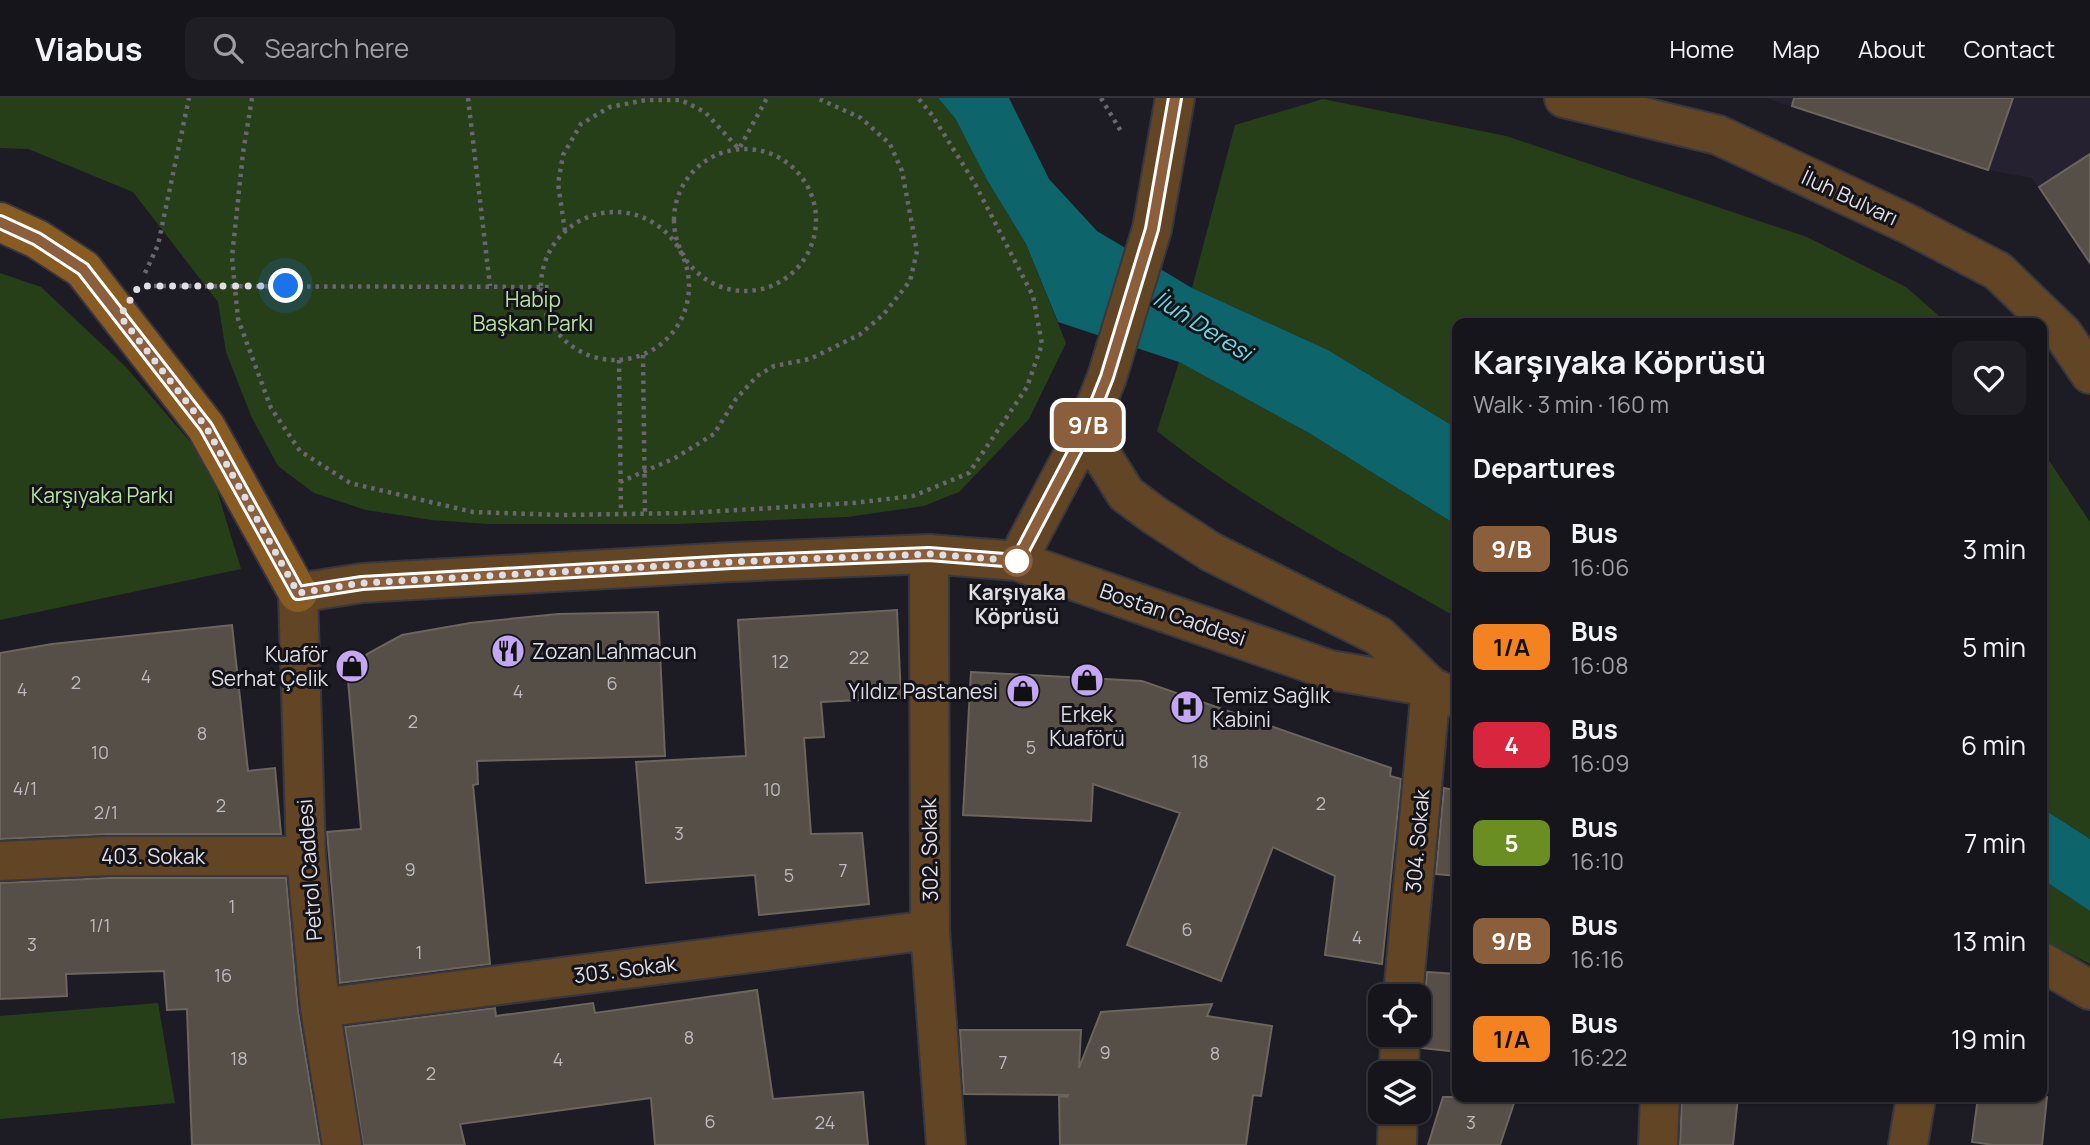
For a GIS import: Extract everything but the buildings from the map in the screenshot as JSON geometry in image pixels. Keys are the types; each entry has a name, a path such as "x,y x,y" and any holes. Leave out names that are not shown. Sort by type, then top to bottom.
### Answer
{"main road":[{"path":"0,222 37,239 130,301 206,427 298,593"}],"street":[{"path":"1017,561 1086,430 1107,377 1152,229 1175,98"},
{"name":"İluh Bulvarı","path":"1564,98 1718,135 1998,271 2046,318"},
{"name":"İluh Bulvarı","path":"2047,318 2063,334 2090,374"},
{"path":"1086,430 1126,494 1154,515 1211,552 1379,636 1444,693"},
{"name":"Bostan Caddesi","path":"298,593 376,582 718,563 929,554 1017,561 1330,670 1444,693"},
{"name":"302. Sokak","path":"929,554 930,930 946,1145"},
{"name":"Petrol Caddesi","path":"298,593 306,856 320,1008 342,1145"},
{"name":"304. Sokak","path":"1405,984 1444,693"},
{"name":"403. Sokak","path":"0,861 108,856 306,856"},
{"name":"303. Sokak","path":"320,1008 930,930"},
{"path":"2047,965 2090,990"},
{"path":"1658,1145 1660,1102"},
{"path":"1908,1145 1915,1102"},
{"path":"1397,1145 1398,1124"}],"path":[{"path":"130,301 158,245 189,98"},
{"path":"252,98 232,257 238,319 271,408 300,451 350,483 473,512 561,515 853,503 913,496 969,473 1027,387 1042,344 1033,296 974,182 932,115 918,98"},
{"path":"468,98 490,286"},
{"path":"739,149 766,98"},
{"path":"620,482 675,458 714,434 736,399 757,376 774,366 810,359 859,335 883,315 910,281 917,251 902,171 890,144 861,117 817,98"},
{"path":"1101,98 1123,136"},
{"path":"565,232 558,184 563,155 582,124 610,107 646,100 681,100 705,113 739,149"},
{"path":"739,149 715,155 696,167 682,186 674,208 674,231 682,254 690,277 688,302 680,324 663,343 643,355 620,360 596,358 573,348 555,331 544,310 540,286 544,261 556,239 575,223 598,212 624,212 648,218 668,233 682,254 697,272 717,285 739,291 763,288 785,279 802,263 813,242 817,219 812,196 801,176 783,160 762,150 739,149"},
{"path":"130,301 235,286 554,287"},
{"path":"643,355 645,513"},
{"path":"620,360 621,513"}],"shaded area":[{"path":"1766,98 2090,98 2090,263 2032,178 1988,170"}],"green space":[{"name":"Habip Başkan Parkı","path":"0,98 938,98 955,118 987,180 1026,244 1066,343 1029,419 959,492 924,506 847,517 676,524 488,524 432,520 366,510 314,493 278,466 252,418 226,352 218,302 133,192 28,149 0,148"},
{"path":"1323,99 1506,136 1807,237 1906,287 1941,318 1452,318 1452,425 1328,350 1192,288 1235,125"},
{"name":"Karşıyaka Parkı","path":"0,273 41,287 125,366 209,464 241,569 0,620"},
{"path":"1179,362 1309,433 1452,522 1452,615 1266,507 1192,458 1157,431"},
{"path":"2047,458 2090,522 2090,839 2047,811"},
{"path":"2047,882 2090,911 2090,964 2047,942"},
{"path":"158,1003 175,1103 0,1119 0,1016"}],"water":[{"name":"İluh Deresi","path":"938,98 1009,98 1049,179 1097,231 1192,288 1328,350 1452,425 1452,522 1309,433 1179,362 1058,322 1026,244 987,180 955,118"},
{"path":"2047,811 2090,839 2090,911 2047,882"}],"bus line":[{"name":"9/B","path":"0,222 37,239 83,269 206,427 298,593 362,583 778,560 929,554 1017,561 1086,430 1107,377 1152,229 1175,98"}],"place":[{"name":"Karşıyaka Köprüsü","path":"1017,561"},
{"name":"Zozan Lahmacun","path":"508,651"},
{"name":"Kuaför Serhat Çelik","path":"352,666"},
{"name":"Erkek Kuaförü","path":"1087,680"},
{"name":"Yıldız Pastanesi","path":"1023,691"},
{"name":"Temiz Sağlık Kabini","path":"1187,707"}],"route":[{"path":"286,286 139,286 120,316 206,427 298,593 362,583 778,560 929,554 1017,561"}]}
